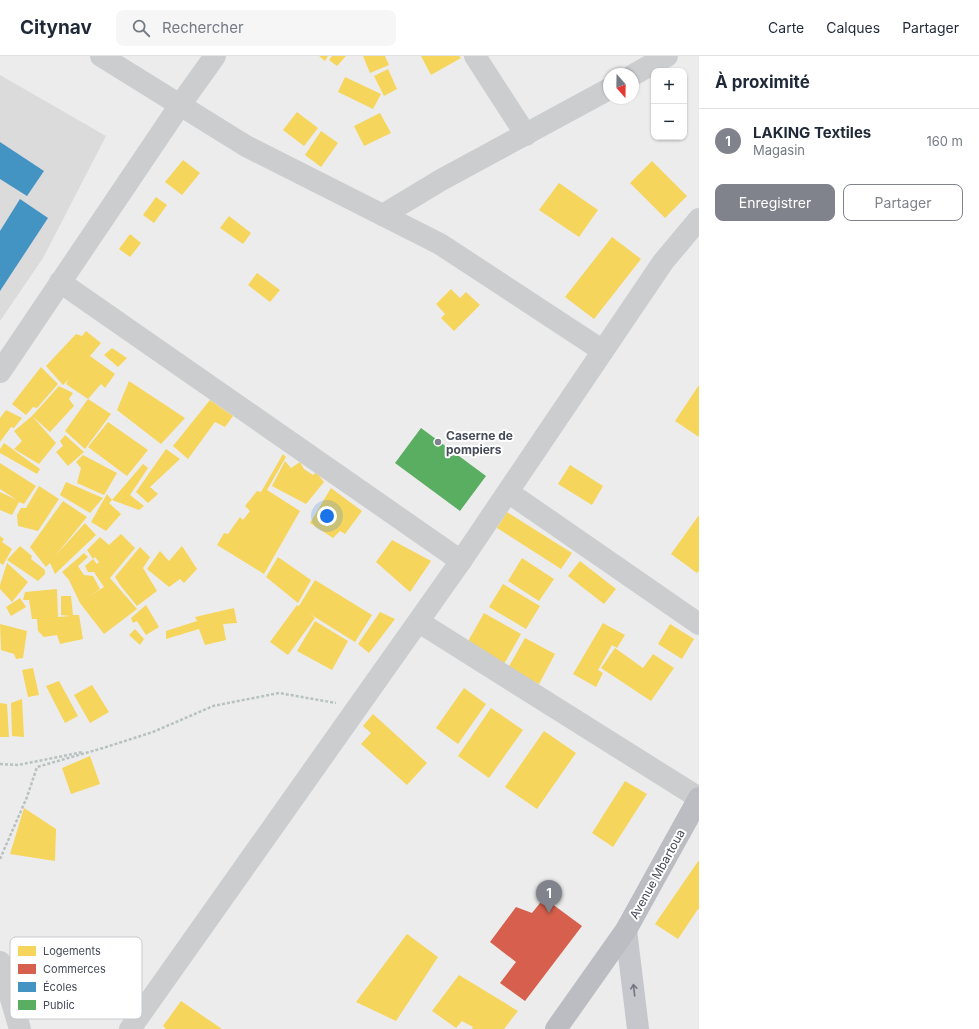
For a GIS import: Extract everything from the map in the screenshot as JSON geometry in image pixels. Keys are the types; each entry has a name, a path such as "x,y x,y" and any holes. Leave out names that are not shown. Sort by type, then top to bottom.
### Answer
{"highway":[{"name":"Avenue Mbartoua","path":"556,1029 626,930 699,798"}],"main road":[{"path":"626,930 638,1029"}],"street":[{"path":"101,56 246,146 440,244 603,351"},
{"path":"0,372 180,105 215,56"},
{"path":"475,56 526,135"},
{"path":"639,72 667,56"},
{"path":"383,215 441,180 603,92"},
{"path":"142,1012 461,562 663,262 699,219"},
{"path":"60,282 461,562"},
{"path":"508,492 699,624"},
{"path":"419,622 699,798"},
{"path":"0,962 10,996"},
{"path":"17,1019 20,1029"},
{"path":"130,1029 137,1019"}],"path":[{"path":"0,859 27,797 37,767 153,732 213,706 279,693 358,707"},
{"path":"0,764 18,765 103,748"}],"shaded area":[{"path":"0,75 106,136 43,258 0,321"}],"building: Logements":[{"path":"319,56 328,56 325,61"},
{"path":"332,56 346,56 337,66 329,60"},
{"path":"363,56 385,56 389,65 370,73"},
{"path":"421,56 459,56 461,58 431,75"},
{"path":"388,69 397,89 384,96 374,76"},
{"path":"345,77 381,94 373,109 338,92"},
{"path":"297,112 318,128 304,146 283,130"},
{"path":"380,113 391,133 364,146 354,126"},
{"path":"321,131 338,143 321,167 305,155"},
{"path":"183,160 200,173 182,195 165,182"},
{"path":"652,161 687,196 665,218 630,183"},
{"path":"559,183 598,210 579,237 539,210"},
{"path":"156,197 167,205 154,223 143,215"},
{"path":"229,216 251,233 243,244 220,228"},
{"path":"130,234 141,243 130,257 119,249"},
{"path":"612,237 641,259 594,319 565,297"},
{"path":"257,273 280,290 270,302 248,285"},
{"path":"451,289 460,298 466,292 480,305 454,331 441,318 445,314 436,304"},
{"path":"86,331 101,343 90,356 115,374 105,388 101,384 88,399 66,384 69,379 63,385 46,366 76,334 82,336"},
{"path":"112,348 127,358 118,367 104,355"},
{"path":"41,367 58,384 37,408 33,407 26,415 12,404"},
{"path":"129,381 185,418 161,444 117,410"},
{"path":"699,385 699,437 675,421"},
{"path":"59,386 73,393 69,399 74,406 50,432 32,416"},
{"path":"88,399 111,414 85,449 65,431"},
{"path":"210,400 233,416 225,427 215,422 188,459 173,446"},
{"path":"6,410 22,418 14,428 11,427 0,442 0,418"},
{"path":"32,416 56,443 39,464 14,449 22,441 14,431"},
{"path":"108,422 148,450 127,476 88,447"},
{"path":"65,435 84,452 68,466 56,452 63,446 60,441"},
{"path":"4,443 40,469 37,474 0,453 0,449"},
{"path":"166,449 180,459 150,487 158,494 148,503 136,492"},
{"path":"283,454 286,457 267,490 300,511 264,574 217,545 224,533 228,534 240,517 243,520 250,511 245,506 257,491 261,492"},
{"path":"83,455 117,473 104,495 77,483 81,468 76,462"},
{"path":"285,461 291,468 300,462 304,469 313,475 316,472 324,482 306,504 272,486"},
{"path":"0,463 36,486 24,504 19,502 12,515 0,510 0,492 17,500 0,489"},
{"path":"143,464 148,468 130,495 144,506 139,510 112,500"},
{"path":"570,465 603,486 592,505 558,484"},
{"path":"66,482 103,498 90,513 60,495"},
{"path":"39,486 59,499 38,531 18,526 17,515 21,508 26,508"},
{"path":"331,488 362,511 345,534 340,531 333,538 310,523"},
{"path":"107,494 112,500 109,503 121,514 106,531 91,522"},
{"path":"63,501 87,517 55,556 85,523 96,535 55,574 50,563 46,567 30,547"},
{"path":"507,512 572,553 561,569 497,528"},
{"path":"699,515 699,571 697,573 671,554"},
{"path":"121,534 135,548 110,578 137,609 104,634 80,603 69,580 62,572 84,553 88,557 78,566 84,575 93,576 100,589 86,598 104,587 94,572 88,572 85,566 93,559 87,550 100,537 109,545","holes":["95,557 99,562 97,564 93,559"]},
{"path":"0,536 4,539 2,542 12,549 3,565 0,563"},
{"path":"392,540 431,561 410,592 376,562"},
{"path":"20,546 32,556 31,559 45,570 45,574 38,581 7,560"},
{"path":"182,546 197,569 184,583 180,579 169,587 147,569 160,551 169,561"},
{"path":"140,547 150,557 143,568 157,591 137,606 115,577"},
{"path":"278,557 311,580 298,603 266,577"},
{"path":"522,558 554,579 539,601 508,581"},
{"path":"580,561 616,589 604,604 568,576"},
{"path":"7,563 28,582 12,602 0,589"},
{"path":"315,580 372,615 355,642 310,614 315,618 288,655 270,642 297,605 299,606"},
{"path":"503,584 540,606 526,629 489,607"},
{"path":"57,589 58,617 70,616 61,615 61,596 71,596 73,615 79,615 83,639 60,644 57,635 44,637 38,631 37,619 32,619 29,600 23,600 25,592"},
{"path":"20,598 26,607 11,616 6,607"},
{"path":"146,605 159,627 146,635 137,621 133,623 131,618"},
{"path":"234,608 237,623 223,624 226,640 205,645 199,629 166,639 166,631 197,621 195,617"},
{"path":"380,612 395,619 369,653 358,644"},
{"path":"484,613 521,634 504,664 467,643"},
{"path":"315,621 348,641 332,670 297,651"},
{"path":"603,623 625,635 617,648 612,645 598,670 603,673 596,687 573,674"},
{"path":"0,624 27,631 23,658 16,659 14,654 1,650"},
{"path":"670,624 694,639 682,659 658,644"},
{"path":"135,629 144,639 140,645 129,635"},
{"path":"525,638 555,654 539,684 508,668"},
{"path":"615,648 643,668 653,654 674,668 651,701 601,668"},
{"path":"33,668 39,695 28,697 22,670"},
{"path":"59,681 78,716 65,723 46,686"},
{"path":"92,685 109,712 90,723 74,695"},
{"path":"464,688 486,704 458,744 436,728"},
{"path":"22,699 24,737 12,736 11,703"},
{"path":"0,703 7,704 9,737 0,737"},
{"path":"491,708 523,730 489,778 458,756"},
{"path":"373,714 427,763 407,785 361,744 371,733 363,726"},
{"path":"544,731 576,753 537,809 505,787"},
{"path":"90,756 100,784 71,794 62,768"},
{"path":"625,781 647,794 613,847 592,833"},
{"path":"24,808 56,829 55,861 10,854"},
{"path":"699,860 699,910 698,909 678,939 655,924"},
{"path":"407,934 438,957 396,1021 356,1002"},
{"path":"459,975 518,1011 504,1029 472,1029 473,1027 462,1021 456,1028 432,1011"},
{"path":"181,1001 222,1029 166,1029 163,1026"}],"building: Commerces":[{"path":"544,898 582,926 525,1001 500,983 516,962 490,942 516,907 532,913"}],"building: Écoles":[{"path":"0,142 44,171 27,196 0,179"},
{"path":"20,199 48,218 0,291 0,231"}],"building: Public":[{"path":"421,428 486,476 460,511 395,463"}],"place":[{"name":"Caserne de pompiers","path":"438,442"},
{"name":"LAKING Textiles","path":"549,913"}]}
